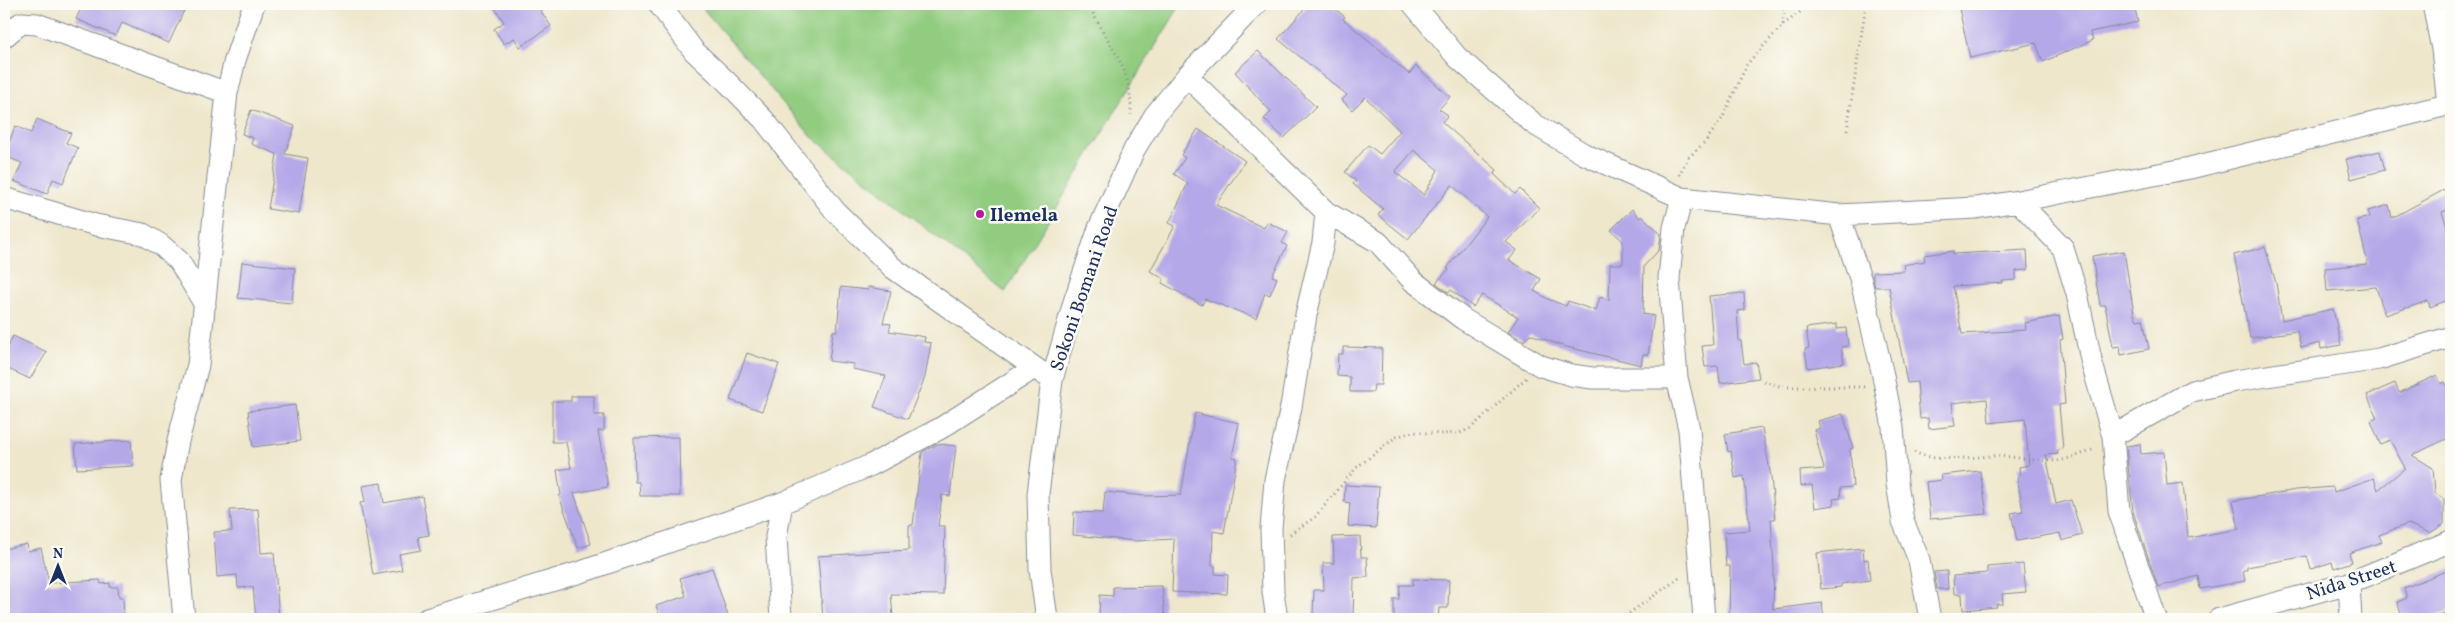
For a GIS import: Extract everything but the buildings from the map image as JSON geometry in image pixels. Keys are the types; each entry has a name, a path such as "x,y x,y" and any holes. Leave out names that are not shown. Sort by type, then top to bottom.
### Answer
{"street":[{"path":"184,619 171,480 178,441 198,365 227,93 235,60 254,4"},
{"path":"659,4 694,51 764,120 835,211 893,268 1052,380"},
{"name":"Sokoni Bomani Road","path":"1048,619 1040,570 1038,494 1052,380 1074,302 1099,228 1134,150 1155,115 1187,76 1256,4"},
{"path":"1413,4 1419,14 1457,57 1534,124 1584,154 1679,197 1839,215 1976,208 2018,201 2190,168 2449,104 2442,49 2433,4"},
{"path":"4,37 23,13 37,24 227,93"},
{"path":"1187,76 1326,212 1378,242 1413,281 1444,305 1541,366 1572,375 1592,378 1677,378"},
{"path":"1679,197 1669,278 1677,378 1689,429 1704,619"},
{"path":"4,198 96,225 143,234 161,245 179,261 205,305"},
{"path":"2018,201 2063,248 2077,294 2092,364 2113,436 2119,511 2156,619"},
{"path":"1277,619 1273,592 1271,554 1275,480 1291,407 1306,315 1323,244 1326,212"},
{"path":"1839,215 1861,281 1894,432 1898,483 1904,521 1920,560 1930,619"},
{"path":"2113,436 2192,391 2236,381 2379,359 2451,336"},
{"path":"427,619 584,571 782,503 871,465 942,428 1034,368"},
{"path":"780,619 776,537 782,503"},
{"path":"751,514 776,537"},
{"name":"Nida Street","path":"2219,619 2349,583 2451,541"},
{"path":"2349,583 2351,619"}],"path":[{"path":"1089,4 1125,69 1131,96 1131,119"},
{"path":"1782,4 1784,12 1783,25"},
{"path":"1679,197 1679,174 1688,158 1705,142 1722,119 1747,64 1783,25 1811,4"},
{"path":"1847,130 1866,4"},
{"path":"1289,536 1315,517 1356,468 1396,437 1412,432 1428,434 1460,433 1471,428 1510,390 1541,366"},
{"path":"1764,381 1782,387 1865,387 1876,391 1888,402"},
{"path":"1894,432 1910,450 1922,455 1946,458 1998,456 2037,460 2062,460 2078,456 2113,436"},
{"path":"1621,619 1664,590 1700,561"}],"green space":[{"name":"Ilemela","path":"699,4 1181,4 1005,292 811,136"}],"place":[{"name":"Ilemela","path":"980,214"}]}
